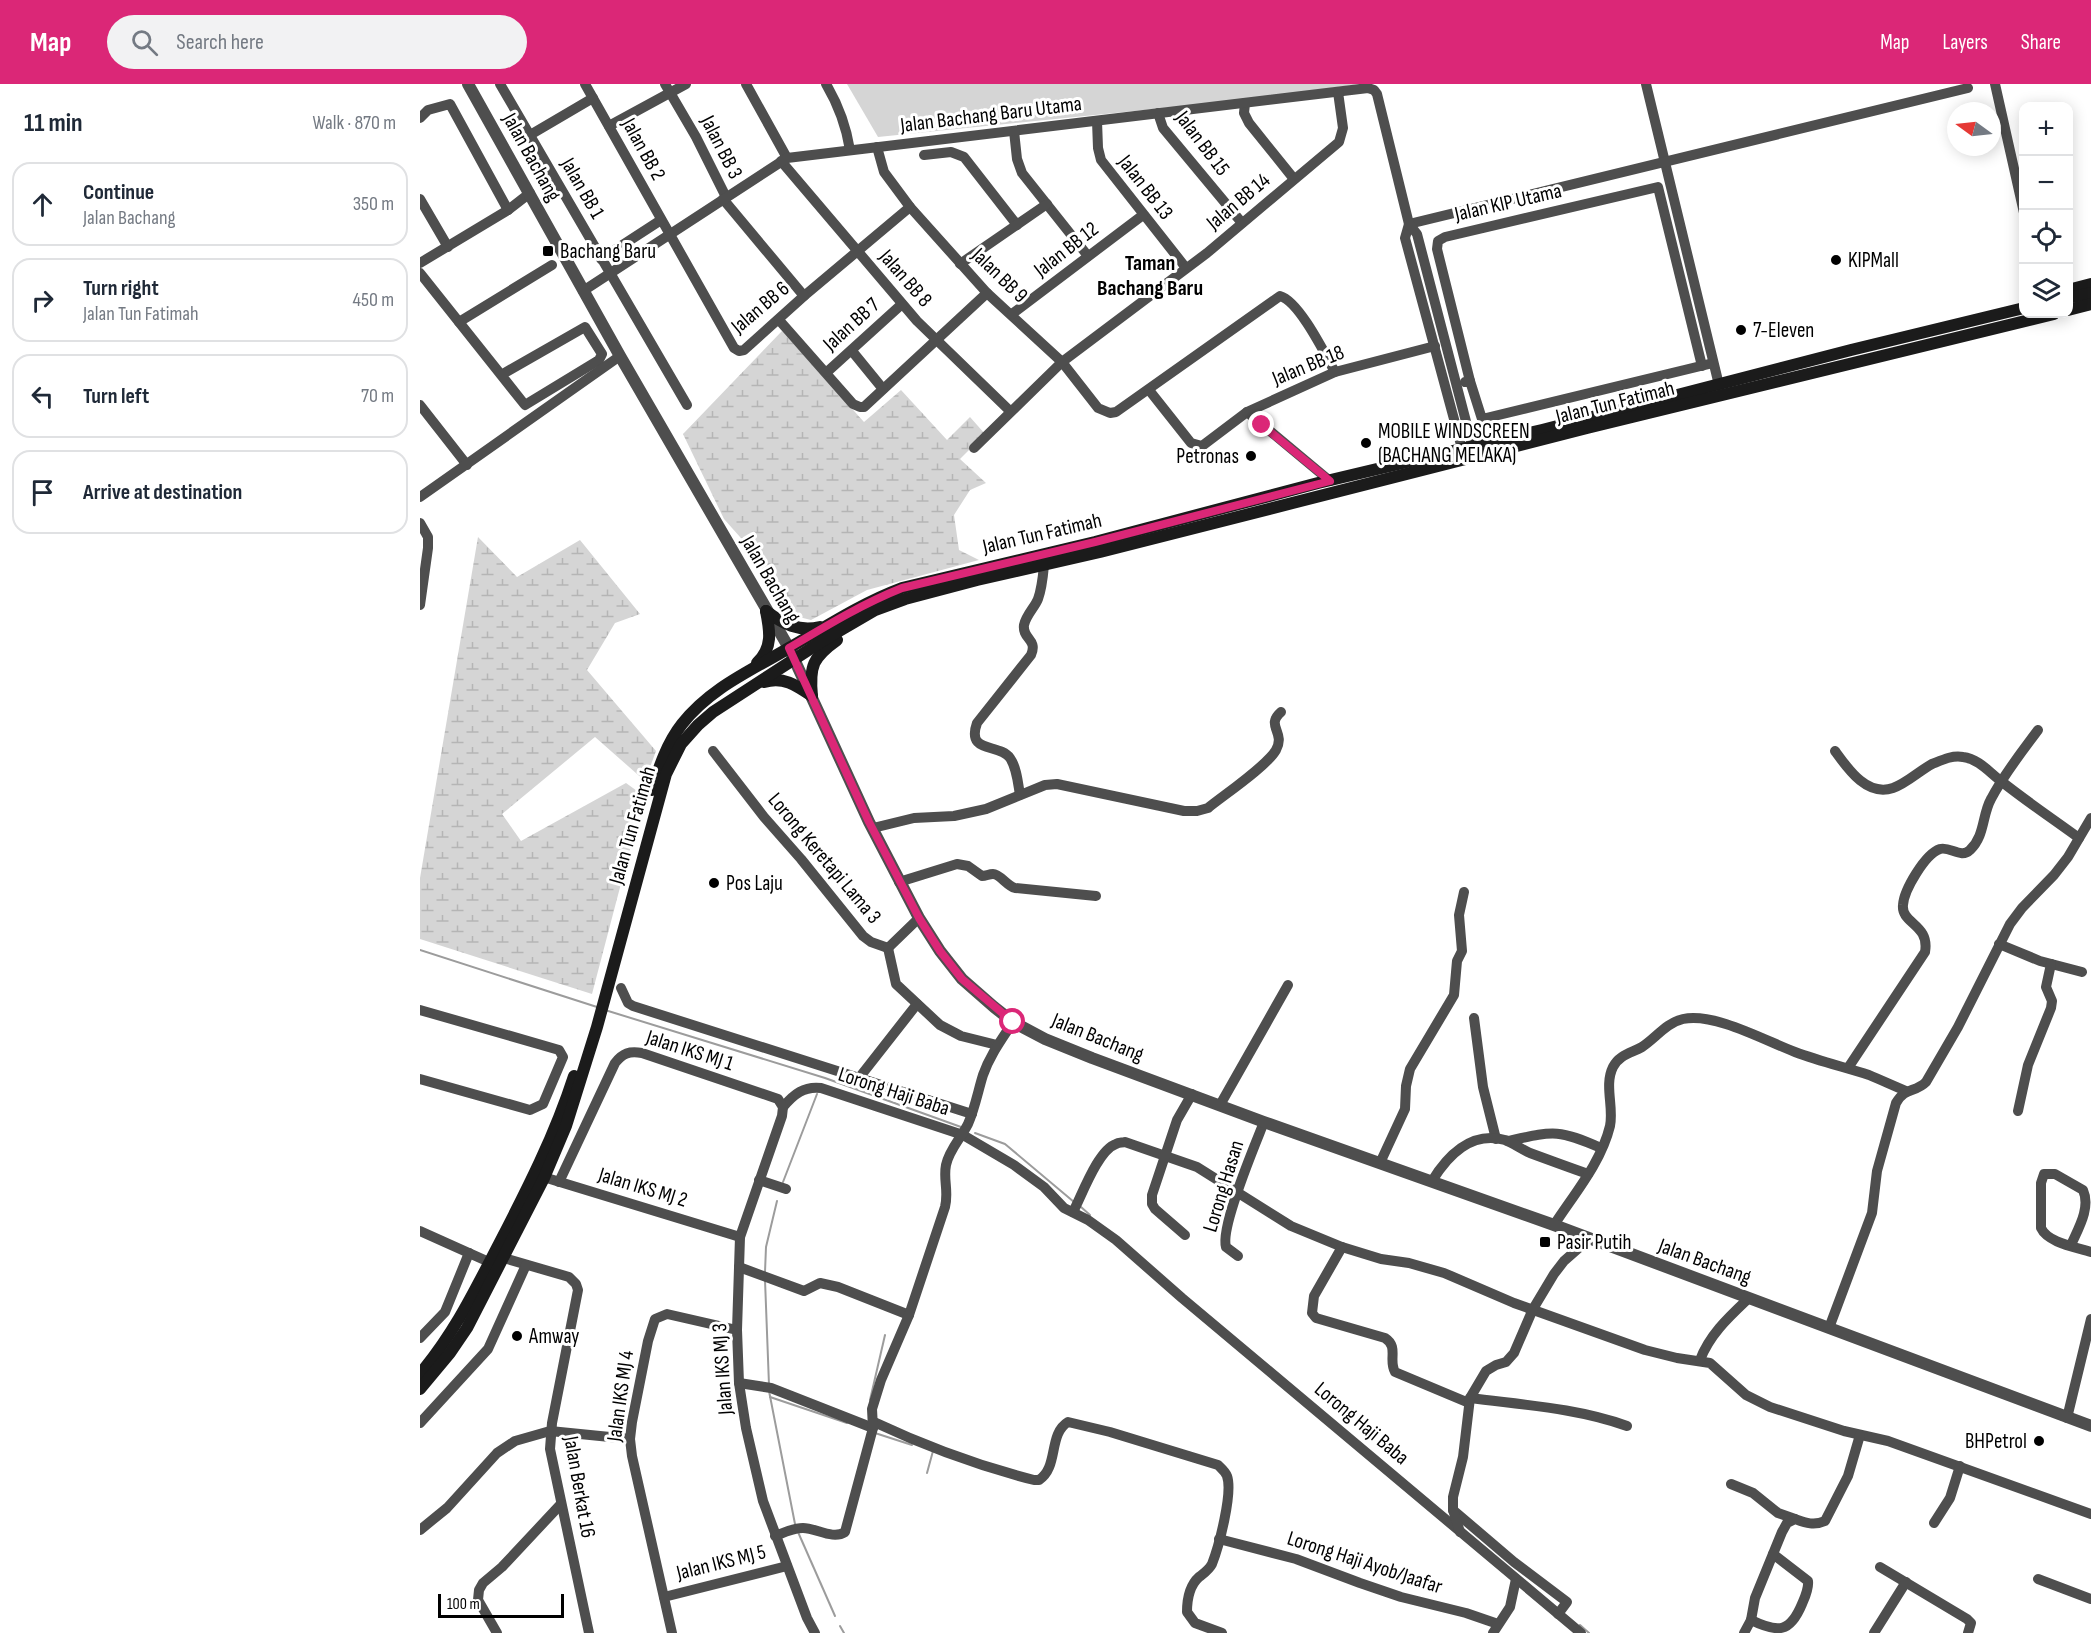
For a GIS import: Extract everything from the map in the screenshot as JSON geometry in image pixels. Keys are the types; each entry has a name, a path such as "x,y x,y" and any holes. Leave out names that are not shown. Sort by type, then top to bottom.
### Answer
{"main road":[{"path":"2073,289 2091,284"},
{"path":"2073,297 2091,293"},
{"path":"2073,310 2091,304"},
{"name":"Jalan Tun Fatimah","path":"602,996 656,775 664,754 674,735 691,714 720,688 739,676 905,599 1469,454 1719,385 2019,307"},
{"path":"2073,313 2091,315"},
{"name":"Jalan Tun Fatimah","path":"420,1374 455,1328 495,1258 574,1104 593,1026 659,793 681,744 698,725 728,701 752,686 832,622 878,597 902,588 1095,542 1330,481 1587,428 2040,318"},
{"path":"766,611 779,621 799,628 818,628 832,622"},
{"path":"739,676 758,663 768,649 770,630 766,611"},
{"path":"812,696 810,681 815,660 821,652 844,635 861,618"},
{"path":"752,686 767,681 785,680 812,696"},
{"name":"Jalan Tun Fatimah","path":"420,1389 467,1328 495,1258"}],"street":[{"name":"Jalan Bachang","path":"468,84 583,291 791,653 899,882 919,918 940,951 962,979 1013,1022 1045,1039 1264,1122 1554,1225 2091,1426"},
{"name":"Jalan BB 1","path":"500,84 687,405"},
{"name":"Jalan BB 2","path":"585,84 669,234"},
{"path":"609,126 668,88 686,84"},
{"path":"826,84 840,108 847,128 850,150"},
{"path":"1646,84 1719,385"},
{"path":"1995,84 2023,210"},
{"name":"Jalan BB 8","path":"750,86 784,160 856,251 936,341 1010,411"},
{"name":"Jalan BB 3","path":"668,88 724,198 804,296"},
{"name":"Jalan Bachang Baru Utama","path":"583,291 784,160 850,150 1368,88 1377,94 1409,224"},
{"path":"1409,224 1968,88"},
{"name":"Jalan BB 14","path":"974,448 1062,362 1186,268 1339,142 1342,135 1342,113 1338,92"},
{"path":"530,135 593,98"},
{"path":"1245,103 1246,119 1294,179"},
{"path":"420,118 428,110 450,104 508,210"},
{"name":"Jalan BB 15","path":"1158,113 1163,128 1242,223"},
{"name":"Jalan BB 13","path":"1096,121 1098,154 1101,160 1186,268"},
{"path":"1014,130 1019,166 1088,256"},
{"name":"Jalan BB 9","path":"877,147 884,172 910,207 987,293 1062,362 1098,408 1116,412 1149,390"},
{"path":"924,155 951,152 963,157 1017,225"},
{"name":"Jalan KIP Utama","path":"1702,366 1658,187 1445,237 1438,241 1437,249 1470,381 1482,419 1702,366 1714,363"},
{"path":"420,263 508,210 530,193"},
{"path":"420,199 448,247"},
{"path":"960,264 1047,204"},
{"name":"Jalan BB 6","path":"669,234 734,348 739,351 744,350 856,251 910,207"},
{"name":"Jalan BB 12","path":"1012,314 1143,215"},
{"path":"601,259 662,220"},
{"path":"1409,224 1406,238 1435,346 1469,454"},
{"path":"1409,224 1416,234 1456,384 1469,454"},
{"path":"459,322 552,265"},
{"path":"420,273 501,375 525,405 601,358 602,354 585,327 501,375"},
{"path":"779,320 856,406 864,406 987,293"},
{"path":"1149,390 1280,296 1288,299 1308,324 1335,372"},
{"name":"Jalan BB 7","path":"827,372 902,304"},
{"name":"Jalan BB 18","path":"1149,390 1191,442 1202,447 1247,412 1335,372 1435,346"},
{"path":"852,351 883,389"},
{"path":"420,497 620,356"},
{"path":"1456,384 1470,381"},
{"path":"422,411 467,465"},
{"path":"1247,412 1330,481"},
{"path":"420,523 428,537 420,605"},
{"path":"1020,795 1014,765 1009,756 978,743 974,731 977,723 1031,655 1034,648 1033,643 1024,632 1024,626 1040,594 1044,565"},
{"path":"873,828 914,818 954,816 975,812 1045,785 1057,784 1184,811 1208,808 1271,757 1279,742 1280,737 1274,726 1281,712"},
{"path":"1848,1068 1924,952 1926,944 1924,935 1905,915 1902,907 1917,873 1925,861 1939,849 1944,848 1962,853 1968,852 1976,844 1985,812 2001,781 2038,730"},
{"name":"Lorong Keretapi Lama 3","path":"712,751 863,936 871,942 888,948 919,918"},
{"path":"1835,751 1858,780 1880,790 1892,788 1924,769 1953,756 1965,757 1976,762 2079,838"},
{"path":"1829,1328 1872,1213 1877,1171 1896,1103 1906,1091 1921,1087 1926,1082 1958,1027 1999,944 2019,911 2054,874 2091,818"},
{"path":"899,882 957,864 968,866 982,876 997,875 1015,888 1096,896"},
{"path":"1380,1162 1406,1109 1406,1086 1410,1069 1454,995 1457,961 1462,951 1459,915 1464,892"},
{"path":"1999,944 2027,957 2082,972"},
{"path":"888,948 896,984 917,1004 949,1031 997,1045"},
{"path":"2018,1111 2028,1065 2051,1008 2052,1001 2046,987 2051,964"},
{"path":"1220,1105 1288,985"},
{"path":"621,988 628,1003 633,1006 972,1114"},
{"path":"859,1078 917,1004"},
{"path":"420,1010 559,1050 563,1061 543,1104 535,1109 526,1109 420,1079"},
{"path":"1474,1018 1483,1087 1496,1138"},
{"path":"1554,1225 1588,1174 1610,1124 1610,1077 1613,1067 1619,1059 1641,1047 1673,1022 1685,1018 1698,1018 1727,1024 1793,1051 1848,1068 1906,1091"},
{"path":"776,1536 791,1529 805,1528 837,1535 845,1532 873,1425 872,1409 880,1380 909,1315 948,1196 945,1175 948,1157 963,1135 984,1074 997,1045 1013,1022"},
{"name":"Jalan IKS MJ 1","path":"559,1182 615,1063 630,1051 642,1053 780,1103"},
{"name":"Lorong Haji Baba","path":"780,1103 811,1086 821,1088 963,1135 1014,1165 1044,1187 1064,1208 1076,1207 1459,1529 1516,1580 1560,1611"},
{"path":"1185,1235 1155,1209 1152,1196 1177,1120 1192,1094"},
{"name":"Jalan IKS MJ 3","path":"780,1103 782,1116 740,1237 737,1330 739,1383 760,1491 807,1618 815,1633"},
{"name":"Lorong Hasan","path":"1238,1256 1229,1251 1225,1243 1237,1194 1264,1122"},
{"path":"1508,1141 1558,1132 1601,1148"},
{"path":"1432,1181 1441,1166 1455,1151 1466,1144 1496,1138 1588,1174"},
{"path":"1076,1207 1101,1157 1108,1148 1125,1142 1197,1167 1291,1226 1342,1247 1381,1259 1444,1273 1645,1350 1710,1363 1746,1395 1770,1407 1860,1435 1888,1441 2091,1514"},
{"path":"2071,1245 2082,1219 2086,1195 2083,1190 2055,1174 2044,1173 2041,1183 2041,1228 2048,1237 2091,1252"},
{"name":"Jalan IKS MJ 2","path":"539,1176 740,1237"},
{"path":"759,1180 786,1189"},
{"name":"Jalan Berkat 16","path":"420,1231 469,1253 569,1277 576,1284 578,1290 550,1431 551,1457 589,1633"},
{"path":"1459,1529 1453,1497 1463,1457 1470,1400 1486,1371 1506,1362 1514,1353 1533,1309 1559,1268 1589,1239"},
{"path":"1342,1247 1314,1296 1312,1313 1316,1318 1385,1338 1393,1347 1392,1364 1395,1372 1470,1400 1571,1411 1603,1417 1628,1426"},
{"path":"420,1338 445,1312 469,1253"},
{"path":"420,1423 488,1348 526,1265"},
{"path":"739,1267 804,1291 820,1283 838,1287 909,1315"},
{"path":"1700,1360 1704,1349 1721,1325 1749,1298"},
{"name":"Jalan IKS MJ 4","path":"672,1633 630,1439 648,1341 655,1319 667,1314 737,1330"},
{"path":"2067,1418 2091,1319"},
{"path":"739,1383 771,1389 993,1469 1034,1480 1039,1480 1047,1472 1059,1429 1068,1422 1110,1431 1218,1465 1225,1470 1229,1494 1212,1564 1197,1579 1189,1593 1187,1612 1195,1623 1222,1633"},
{"path":"420,1530 447,1508 503,1448 515,1441 550,1431 630,1439"},
{"path":"1731,1484 1753,1493 1778,1513 1809,1524 1825,1521 1848,1476 1860,1435"},
{"path":"1934,1523 1950,1498 1960,1466"},
{"path":"497,1633 478,1600 481,1586 561,1504"},
{"path":"1454,1512 1567,1602 1560,1611 1581,1633"},
{"path":"1744,1633 1751,1620 1755,1598 1782,1532 1787,1523 1795,1519"},
{"name":"Lorong Haji Ayob/Jaafar","path":"1219,1539 1296,1559 1401,1597 1466,1612 1496,1629"},
{"path":"1751,1620 1776,1631 1786,1628 1797,1616 1806,1593 1808,1581 1773,1554"},
{"name":"Jalan IKS MJ 5","path":"664,1597 787,1566"},
{"path":"1880,1567 1967,1619 1971,1623 1968,1633"},
{"path":"2038,1579 2091,1599"},
{"path":"1496,1629 1510,1606 1516,1580"},
{"path":"1874,1633 1906,1582"}],"green space":[{"path":"847,84 1360,84 1233,101 878,137"},
{"path":"782,331 864,422 901,390 947,440 970,417 985,434 960,459 986,483 970,490 954,515 959,550 979,560 867,590 811,620 795,616 740,537 724,519 683,434"},
{"path":"478,537 517,577 580,540 640,614 615,623 587,670 656,751 645,781 595,737 502,814 521,841 626,783 644,796 592,994 420,939 420,878"}],"waterway":[{"path":"420,950 597,1007"},
{"path":"605,1010 825,1078 961,1127"},
{"path":"783,1182 817,1094"},
{"path":"975,1133 1005,1144 1074,1202"},
{"path":"765,1272 766,1247 777,1201"},
{"path":"1081,1207 1090,1215"},
{"path":"765,1280 769,1385"},
{"path":"870,1400 885,1335"},
{"path":"769,1391 795,1524"},
{"path":"770,1397 847,1423"},
{"path":"875,1433 912,1445"},
{"path":"927,1473 933,1451"},
{"path":"798,1532 835,1616"},
{"path":"1580,1625 1589,1633"},
{"path":"840,1626 844,1633"}],"place":[{"name":"Bachang Baru","path":"548,251"},
{"name":"KIPMall","path":"1836,260"},
{"name":"7-Eleven","path":"1741,330"},
{"name":"MOBILE WINDSCREEN (BACHANG MELAKA)","path":"1366,443"},
{"name":"Petronas","path":"1251,456"},
{"name":"Pos Laju","path":"714,883"},
{"name":"Pasir Putih","path":"1545,1242"},
{"name":"Amway","path":"517,1336"},
{"name":"BHPetrol","path":"2039,1441"}],"district":[{"name":"Taman Bachang Baru","path":"1150,274"}],"route":[{"path":"1013,1022 962,979 940,951 919,918 869,822 789,648 847,613 902,588 1095,542 1330,481 1262,425"}]}
